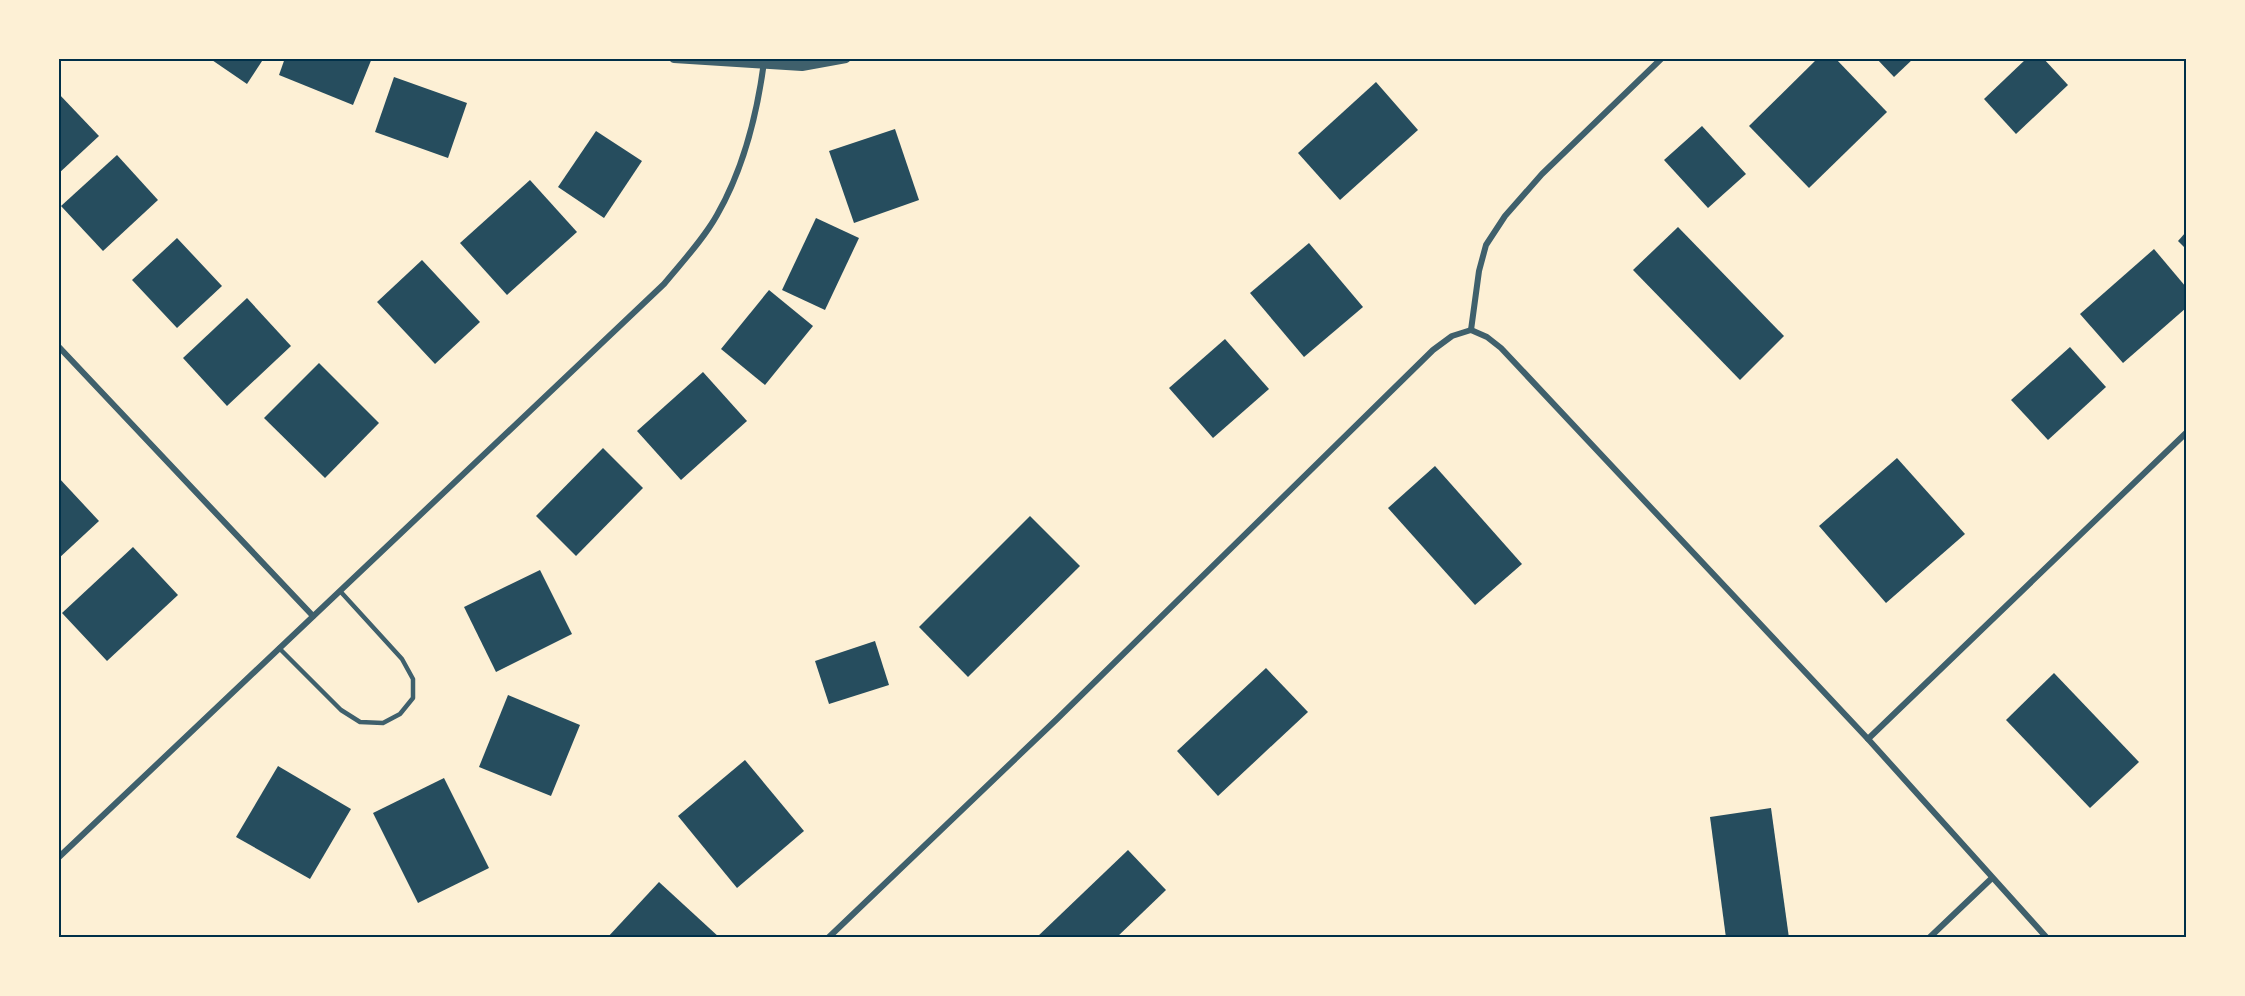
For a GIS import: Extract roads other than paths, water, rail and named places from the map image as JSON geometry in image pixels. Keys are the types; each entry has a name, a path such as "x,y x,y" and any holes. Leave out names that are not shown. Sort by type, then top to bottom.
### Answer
{"street":[{"path":"674,58 764,61 802,66 846,58"},
{"path":"1471,330 1479,271 1486,245 1505,216 1542,174 1662,58"},
{"path":"58,858 664,284 717,216 737,172 752,132 764,61"},
{"path":"828,938 1057,719 1433,350 1452,336 1471,330 1487,337 1500,348 1868,740 2047,938"},
{"path":"58,346 313,616"},
{"path":"1868,740 2187,433"},
{"path":"1929,938 1992,878"}],"lane":[{"path":"279,648 341,710 360,722 383,723 400,714 413,698 413,679 402,658 340,591"}]}
